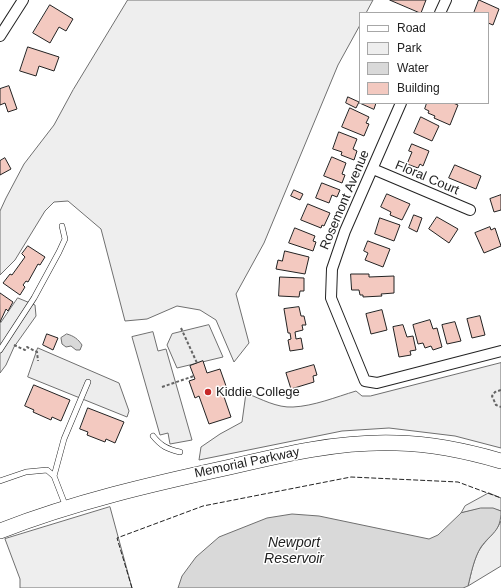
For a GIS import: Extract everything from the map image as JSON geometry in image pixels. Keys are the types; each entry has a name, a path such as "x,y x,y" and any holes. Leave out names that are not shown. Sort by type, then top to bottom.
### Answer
{"main road":[{"name":"Memorial Parkway","path":"0,531 66,508 158,482 300,452 343,445 397,443 430,446 456,450 501,461"}],"street":[{"path":"0,36 23,0"},
{"path":"440,12 446,0"},
{"name":"Rosemont Avenue","path":"401,104 335,256 330,281 331,298 336,311 365,381 388,381 501,351"},
{"name":"Floral Court","path":"373,169 470,210"}],"lane":[{"path":"0,350 34,298 59,252 64,239 62,226"},
{"path":"54,476 64,439 88,382"},
{"path":"153,436 161,446 168,450 180,452"},
{"path":"0,481 39,470 47,470 54,476 66,508"}],"path":[{"path":"181,328 197,363"},
{"path":"15,345 25,350 27,347 37,352 38,361"},
{"path":"162,387 194,376"},
{"path":"501,390 495,392 492,396 496,404 501,407"}],"green space":[{"path":"128,0 373,0 367,12 359,12 359,27 338,65 264,243 236,294 249,343 234,362 216,320 200,310 177,306 147,319 125,321 101,229 68,201 54,202 45,211 15,260 0,275 0,211 24,164 54,125 73,90"},
{"path":"501,363 501,448 455,436 389,428 342,431 199,460 201,447 220,434 242,422 246,393 269,403 293,407 325,401 356,391 362,396 370,396"},
{"path":"489,493 501,498 501,511 486,509 461,513 465,506"},
{"path":"110,507 132,588 20,588 20,579 5,539"},
{"path":"501,521 501,566 468,586 473,565 479,550 495,531"}],"shaded area":[{"path":"18,298 35,305 36,316 14,347 6,365 0,373 0,324"},
{"path":"209,325 223,357 177,368 167,345 172,334"},
{"path":"153,332 158,351 166,349 192,440 170,444 168,433 160,435 132,337"},
{"path":"38,348 119,383 129,411 127,417 28,377"}],"water":[{"path":"67,334 76,338 82,345 80,350 76,350 71,346 66,347 62,344 61,338"},
{"name":"Newport Reservoir","path":"481,508 493,508 501,511 501,518 495,532 481,547 476,556 468,586 463,588 178,588 182,576 196,557 219,537 267,518 292,514 319,516 429,539 438,535 461,513"}],"building":[{"path":"390,0 426,0 421,12"},
{"path":"479,0 499,9 493,25 489,23 489,12 474,12"},
{"path":"50,5 73,19 66,31 59,27 50,43 33,33"},
{"path":"28,47 59,57 54,71 39,66 36,76 20,71"},
{"path":"9,86 17,109 8,112 5,103 0,105 0,89"},
{"path":"348,97 359,102 356,108 346,103"},
{"path":"362,104 376,104 374,109"},
{"path":"427,104 458,105 450,125 434,118 435,116 428,113 429,111 425,109"},
{"path":"350,108 369,117 366,123 369,124 364,136 342,127"},
{"path":"421,117 439,126 432,141 414,133"},
{"path":"339,132 357,139 353,149 357,151 354,160 341,155 342,152 333,149"},
{"path":"412,144 429,151 423,166 420,164 418,168 407,164 412,152 409,151"},
{"path":"332,157 346,163 342,174 345,175 342,183 324,176"},
{"path":"5,158 11,169 0,175 0,161"},
{"path":"455,165 481,176 476,189 449,178"},
{"path":"322,183 340,190 337,197 332,195 329,203 316,198"},
{"path":"294,190 303,194 300,200 291,196"},
{"path":"387,194 410,204 402,220 390,215 391,212 381,207"},
{"path":"501,195 501,210 494,212 490,199"},
{"path":"308,204 330,213 324,226 322,225 321,228 301,220"},
{"path":"414,215 422,218 417,232 409,228"},
{"path":"437,217 458,229 449,243 429,229"},
{"path":"380,218 400,225 394,241 375,234"},
{"path":"490,227 491,230 495,228 501,246 484,253 475,233"},
{"path":"295,228 315,236 313,241 316,242 313,251 289,243"},
{"path":"368,241 390,249 383,267 365,260 368,253 364,251"},
{"path":"28,246 45,257 40,265 38,264 28,282 26,281 23,285 25,287 20,295 3,283 10,274 12,275 25,257 22,254"},
{"path":"285,251 309,257 305,274 276,269 278,260 282,261"},
{"path":"351,274 369,274 369,277 394,276 394,293 381,294 382,296 363,297 363,295 360,295 359,290 352,290"},
{"path":"280,277 304,278 304,291 300,291 299,297 279,296"},
{"path":"0,293 13,302 8,311 6,309 0,322"},
{"path":"299,307 301,316 304,316 306,325 302,325 303,330 295,332 296,339 301,338 303,349 290,351 288,340 291,339 290,333 288,333 284,309"},
{"path":"382,310 387,330 371,334 366,314"},
{"path":"480,316 485,335 472,338 467,319"},
{"path":"430,320 433,329 437,328 442,347 433,350 431,346 425,348 423,343 418,344 413,325"},
{"path":"455,322 461,341 447,344 442,325"},
{"path":"403,325 407,337 413,336 416,350 410,351 411,355 399,357 393,327"},
{"path":"47,334 58,338 53,350 43,345"},
{"name":"Kiddie College","path":"203,361 207,373 220,369 226,386 221,388 231,417 209,424 199,396 195,398 189,381 195,379 190,366"},
{"path":"314,365 317,375 313,376 314,382 291,389 286,373"},
{"path":"34,385 70,400 61,421 52,417 51,420 33,412 34,410 25,406"},
{"path":"88,408 124,422 115,443 106,439 105,442 87,435 88,432 80,429"}],"fence":[{"path":"132,588 117,538 203,506 351,477 458,482 501,498"}],"place":[{"name":"Kiddie College","path":"208,392"}]}
